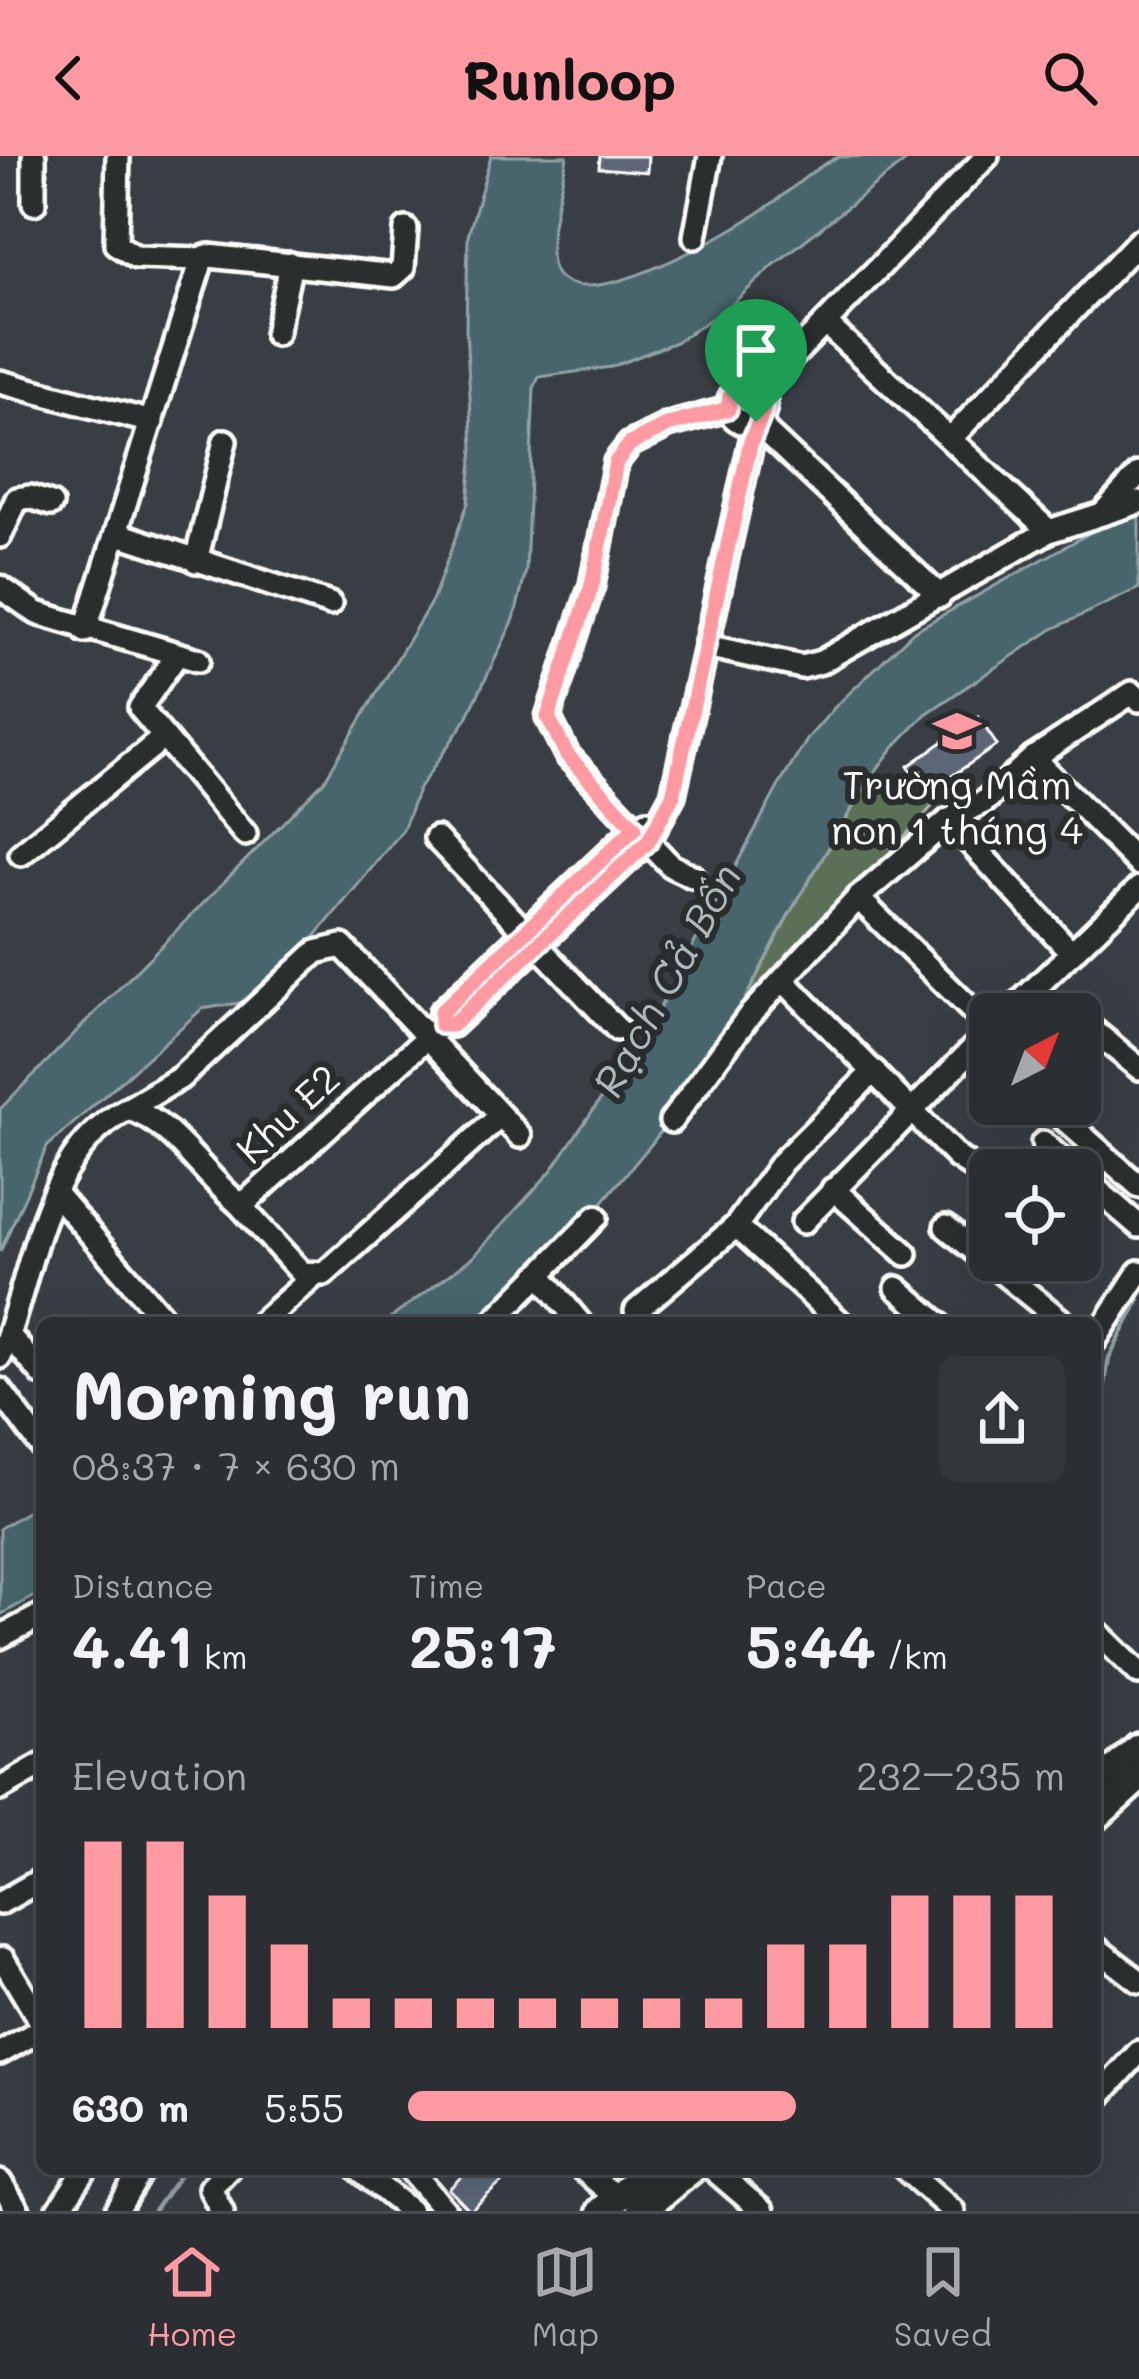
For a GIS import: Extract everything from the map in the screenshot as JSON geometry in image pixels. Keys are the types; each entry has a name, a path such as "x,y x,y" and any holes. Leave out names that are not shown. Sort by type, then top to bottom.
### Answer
{"main road":[{"path":"1101,1782 1139,1748"},
{"path":"1101,1812 1138,1779"},
{"path":"619,2207 646,2175"},
{"path":"619,2207 680,2175"}],"street":[{"path":"34,156 34,203"},
{"path":"118,156 116,244 136,257 291,263 401,274 406,229"},
{"path":"695,237 710,156"},
{"path":"760,391 987,156"},
{"path":"952,437 1139,241"},
{"path":"85,631 119,534 200,259"},
{"path":"276,334 291,263"},
{"path":"825,323 1049,531"},
{"path":"0,382 152,422"},
{"path":"758,420 734,419 728,409 738,388 760,391"},
{"path":"642,835 673,795 681,767 765,401 760,391"},
{"path":"692,876 671,866 567,755 548,717 592,585 616,462 630,444 668,425 728,409"},
{"path":"758,420 940,596"},
{"path":"196,561 225,441"},
{"path":"1100,516 1139,474"},
{"path":"0,536 17,499 30,496 50,504"},
{"path":"706,646 802,667 821,662 1049,531 1139,502"},
{"path":"119,534 330,604"},
{"path":"0,586 37,613 187,658 141,700 140,708 245,834"},
{"path":"670,1121 783,980 858,898 949,820 984,802 1034,758 1135,696"},
{"path":"20,854 164,737"},
{"path":"1034,758 1139,864"},
{"path":"949,820 1072,953"},
{"name":"Khu E2","path":"128,1109 150,1115 238,1203 248,1200 434,1032 441,1012 642,835"},
{"path":"436,838 617,1029"},
{"path":"1030,993 1139,888"},
{"path":"858,898 969,1009"},
{"path":"0,1357 56,1194 78,1149 108,1119 179,1078 316,952 330,946 342,946 361,961 434,1032 499,1117 520,1136"},
{"path":"783,980 969,1165"},
{"path":"1101,1037 1139,1068"},
{"path":"803,1222 969,1052"},
{"path":"636,1311 736,1226 782,1162 874,1071"},
{"path":"238,1203 302,1273 324,1274 499,1117"},
{"path":"1070,1125 1139,1186"},
{"path":"1043,1143 1050,1149"},
{"path":"833,1189 905,1254"},
{"path":"56,1194 162,1317"},
{"path":"1101,1194 1139,1226"},
{"path":"499,1317 596,1217"},
{"path":"736,1226 835,1317"},
{"path":"946,1227 1057,1317"},
{"path":"1101,1331 1139,1272"},
{"path":"267,1317 314,1276"},
{"path":"542,1277 575,1317"},
{"path":"897,1288 931,1317"},
{"path":"10,1335 36,1367"},
{"path":"0,1390 36,1439"},
{"path":"0,1636 36,1618"},
{"path":"1101,1636 1139,1672"},
{"path":"0,1789 36,1768"},
{"path":"0,1903 36,1882"},
{"path":"1101,1952 1139,1981"},
{"path":"3,1959 36,2017"},
{"path":"0,2053 36,2031"},
{"path":"1101,2094 1139,2052"},
{"path":"58,2211 82,2175"},
{"path":"117,2211 138,2175"},
{"path":"222,2175 210,2188 222,2211"},
{"path":"365,2175 410,2211"},
{"path":"415,2175 445,2211"},
{"path":"588,2175 619,2207"},
{"path":"720,2175 762,2211"},
{"path":"912,2175 953,2211"},
{"path":"0,2182 18,2211"}],"green space":[{"path":"873,774 904,804 911,798 918,804 927,793 938,800 731,1026 788,916"}],"water":[{"path":"491,156 567,156 552,233 552,263 556,273 572,284 596,285 626,279 691,251 763,210 839,157 912,156 775,264 729,307 676,342 611,367 539,377 534,388 526,571 514,619 467,718 418,790 403,830 314,938 245,1002 202,1009 47,1147 0,1252 0,1109 324,781 433,599 468,503 473,448 466,329 468,236"},
{"path":"1139,510 1139,588 1051,630 926,714 893,748 868,781 788,916 721,1045 653,1142 541,1275 496,1317 392,1317 473,1257 551,1171 645,1035 778,787 809,737 835,707 914,631"},
{"path":"36,1507 36,1595 0,1615 0,1528"}],"building":[{"path":"600,156 648,156 647,172 599,168"},
{"path":"978,717 997,745 927,793 908,766"},
{"path":"463,2175 510,2175 470,2211 449,2189"}],"waterway":[{"path":"1101,1408 1109,1358 1139,1300"},
{"path":"154,2211 180,2175"}],"place":[{"name":"Trường Mầm non 1 tháng 4","path":"957,731"}],"route":[{"path":"738,388 760,391 764,413 756,422 673,795 648,842 452,1025 441,1025 441,1012 635,828 567,755 548,717 592,585 616,462 630,444 668,425 728,409 738,388"}],"water label":[{"name":"Rạch Cả Bốn","path":"667,980"}]}
